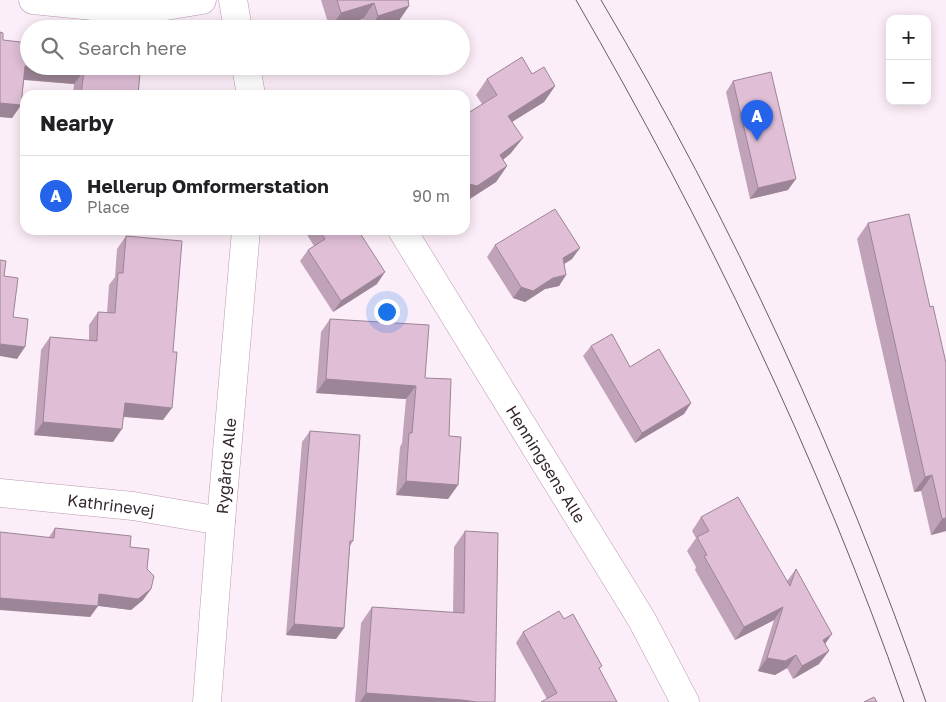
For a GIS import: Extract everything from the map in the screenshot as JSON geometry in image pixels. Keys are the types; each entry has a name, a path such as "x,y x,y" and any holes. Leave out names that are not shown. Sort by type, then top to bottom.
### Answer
{"street":[{"path":"33,0 103,8 160,7 202,0"},
{"path":"233,0 236,20"},
{"path":"248,75 250,90"},
{"name":"Rygårds Alle","path":"207,702 246,235"},
{"name":"Henningsens Alle","path":"405,235 642,620 685,702"},
{"name":"Kathrinevej","path":"0,493 133,506 221,521"}],"building":[{"path":"337,0 408,0 409,6 378,16 374,3 341,13"},
{"path":"0,32 3,33 3,40 20,42 20,75 24,75 23,90 20,90 20,105 0,103"},
{"path":"522,57 532,74 544,67 555,86 508,116 523,138 500,155 507,166 477,186 470,184 470,112 497,95 487,79"},
{"path":"771,72 796,179 758,188 733,81"},
{"path":"83,75 140,75 138,90 82,90"},
{"path":"555,209 580,248 563,258 566,275 553,278 533,291 521,287 495,245"},
{"path":"909,214 930,307 933,306 946,363 946,518 942,519 932,475 925,477 868,223"},
{"path":"322,235 361,235 385,272 341,301 308,250 325,239"},
{"path":"126,236 182,241 173,352 177,352 172,408 125,403 122,429 43,422 50,337 97,341 98,312 115,313 118,273 123,273"},
{"path":"0,260 6,261 4,276 18,278 13,317 28,319 25,347 0,344"},
{"path":"330,319 429,325 425,378 451,379 449,436 461,437 458,485 406,481 409,433 412,433 416,386 326,379"},
{"path":"612,334 630,367 659,349 691,403 642,433 591,346"},
{"path":"310,431 360,435 353,541 350,541 344,628 294,624"},
{"path":"738,497 790,586 796,569 832,634 823,640 829,651 802,666 796,655 785,661 767,658 783,607 744,627 704,556 707,555 697,537 709,531 701,517"},
{"path":"55,528 131,536 130,547 149,549 147,569 154,576 151,589 138,599 99,594 98,606 0,598 0,532 54,538"},
{"path":"465,531 498,533 495,702 366,693 372,607 464,613"},
{"path":"559,611 564,619 573,614 602,666 599,668 617,702 541,702 557,693 523,632"},
{"path":"874,697 877,702 864,702"}],"tram line":[{"path":"576,0 670,169 756,343 797,431 835,521 871,611 904,702"},
{"path":"601,0 696,169 781,343 821,431 858,521 926,702"}],"place":[{"name":"Hellerup Omformerstation","path":"757,141"}]}
